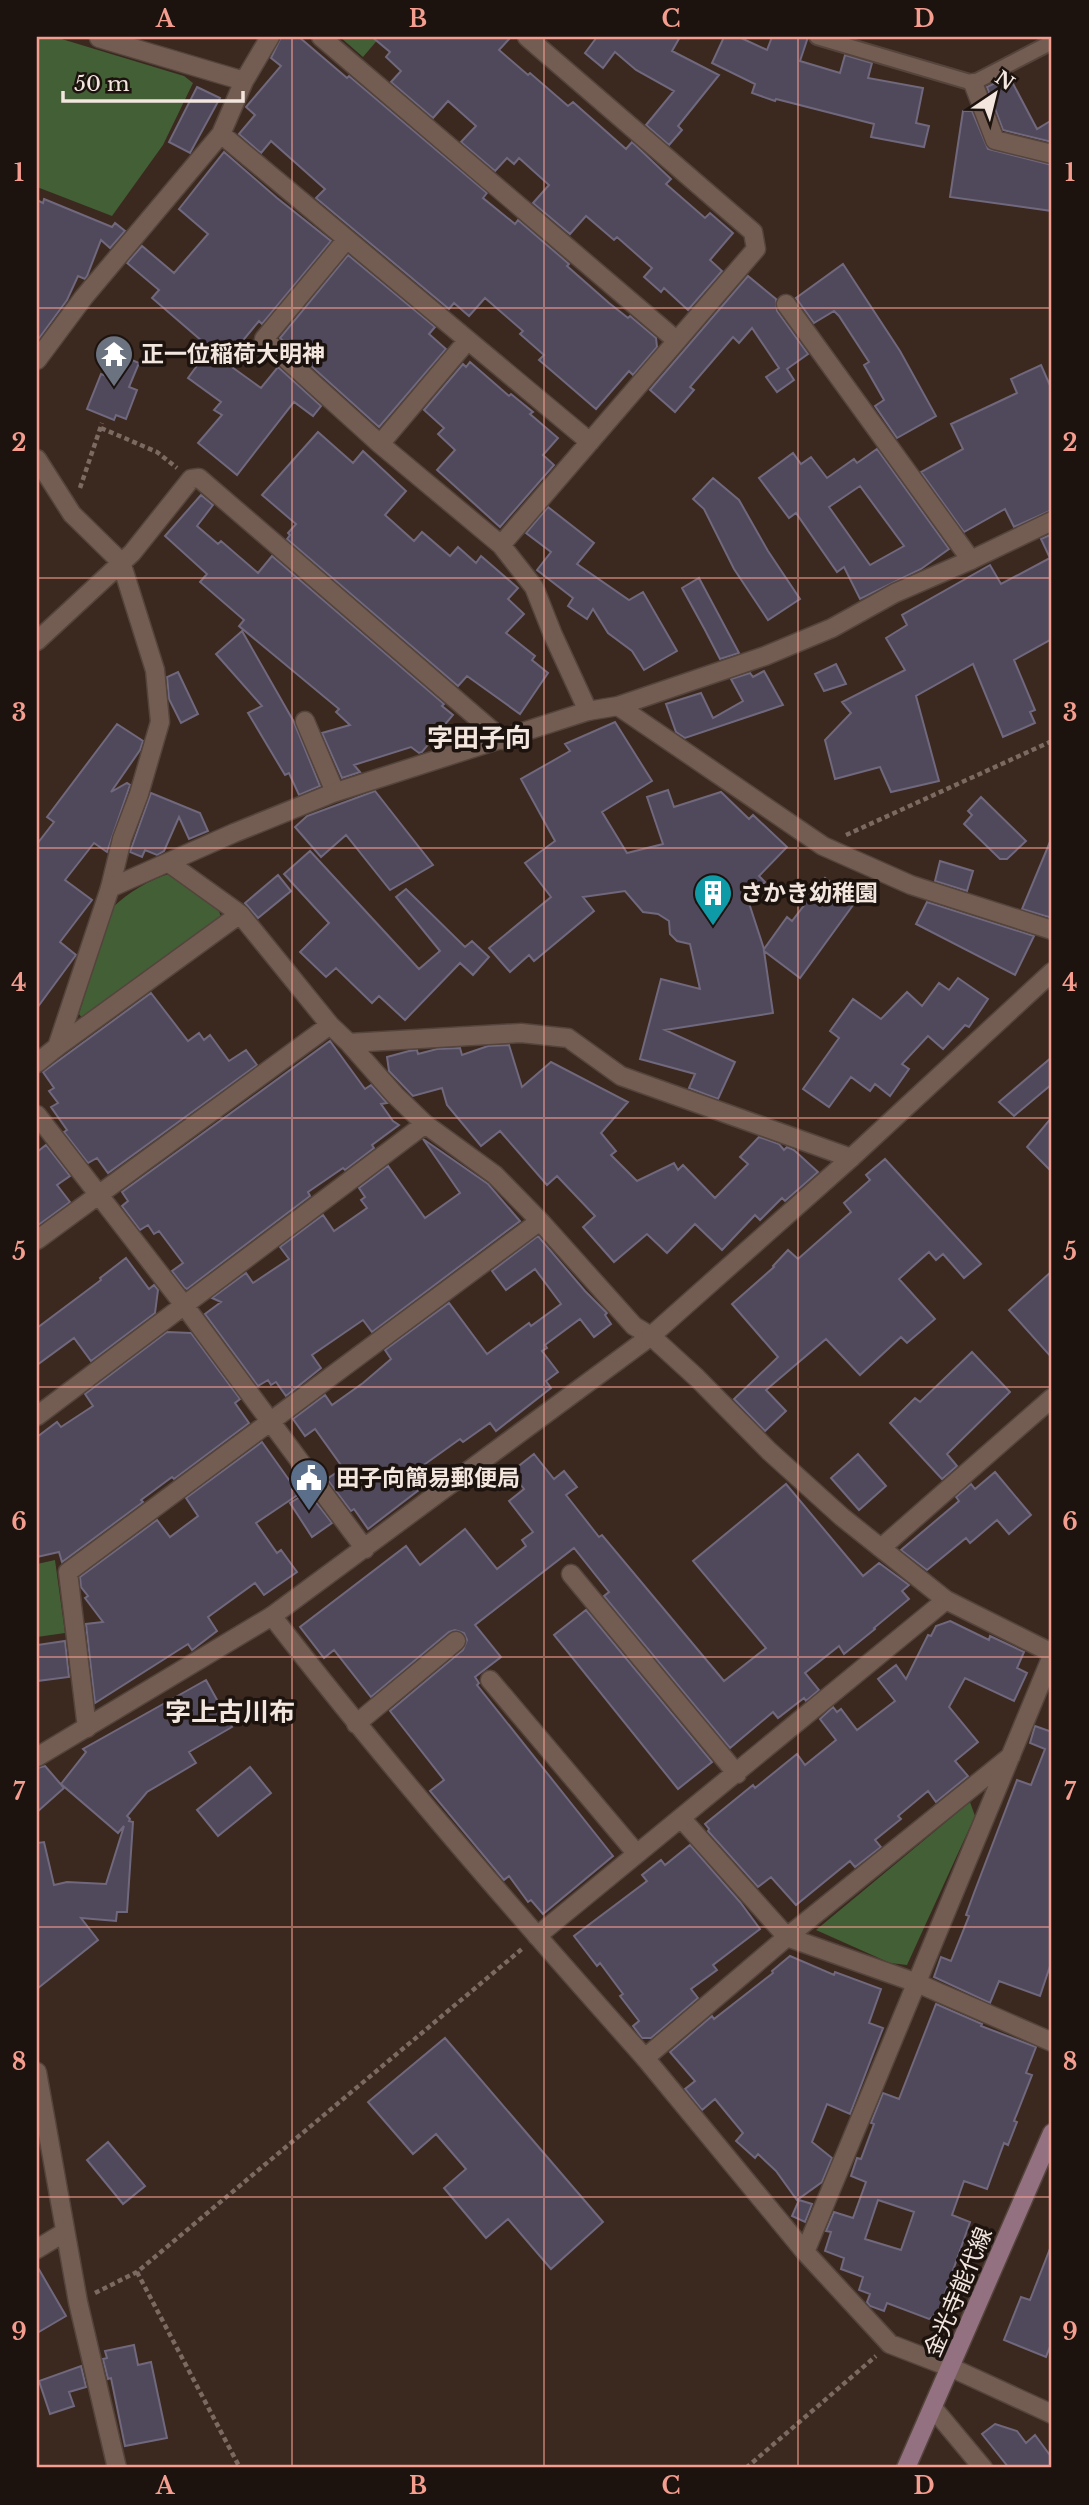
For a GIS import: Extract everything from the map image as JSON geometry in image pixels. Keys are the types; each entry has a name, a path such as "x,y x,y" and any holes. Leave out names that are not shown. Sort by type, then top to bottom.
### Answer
{"main road":[{"name":"金光寺能代線","path":"906,2468 1052,2133"}],"street":[{"path":"37,360 84,297 221,134 244,81 270,37"},
{"path":"321,37 676,340"},
{"path":"501,545 755,249 753,232 527,37"},
{"path":"100,38 244,81"},
{"path":"974,83 995,140 1052,154"},
{"path":"221,134 590,442"},
{"path":"347,239 264,338 380,444 501,545 534,587 588,712"},
{"path":"786,304 971,560"},
{"path":"380,444 468,340"},
{"path":"37,459 72,514 121,562 155,670 160,722 139,794 122,839 110,888 57,1047"},
{"path":"37,640 132,552 191,479 199,478 503,740"},
{"path":"110,888 335,792 588,712 618,706 765,656 832,628 895,593 1052,521"},
{"path":"618,706 823,846 911,885 1052,930"},
{"path":"305,722 335,792"},
{"path":"169,863 240,914 330,1025 395,1096 425,1124 495,1175 634,1326 650,1336 697,1378 769,1451 946,1600 1052,1655 805,2252"},
{"path":"37,1063 240,914"},
{"path":"37,1757 272,1616 650,1336 851,1157 1052,972"},
{"path":"37,1240 330,1025"},
{"path":"349,1043 521,1033 568,1038 621,1076 851,1157"},
{"path":"37,1115 184,1305 365,1549"},
{"path":"37,1416 425,1124"},
{"path":"87,1728 68,1572 540,1222"},
{"path":"881,1548 1052,1398"},
{"path":"571,1574 737,1774"},
{"path":"537,1936 946,1600"},
{"path":"272,1616 356,1724 537,1936 645,2057 805,2252 890,2344 951,2368 1052,2414"},
{"path":"356,1724 456,1641"},
{"path":"490,1680 637,1854"},
{"path":"645,2057 787,1937 1013,1754"},
{"path":"681,1818 787,1937 917,1983 1052,2042"},
{"path":"38,2080 78,2302 117,2468"},
{"path":"37,2249 65,2232"},
{"path":"933,2408 983,2468"}],"lane":[{"path":"817,37 974,83 1052,42"}],"path":[{"path":"72,514 102,426 157,452 191,479"},
{"path":"823,846 1052,741"},
{"path":"78,2302 137,2272 537,1936"},
{"path":"137,2272 240,2468"},
{"path":"746,2468 890,2344"}],"green space":[{"path":"37,37 55,37 184,76 193,83 163,145 112,216 37,187"},
{"path":"340,37 380,37 363,57"},
{"path":"172,873 217,906 222,919 82,1018 79,1014 112,908 139,887"},
{"path":"55,1560 65,1633 37,1637 37,1564"},
{"path":"970,1802 975,1816 907,1965 890,1963 816,1930"}],"building":[{"path":"281,37 299,37 347,78 349,76 487,193 483,198 515,224 518,220 609,303 628,318 630,316 656,338 657,347 633,375 629,371 596,409 539,360 544,355 520,334 523,331 485,298 469,316 454,303 449,309 316,198 325,189 271,141 261,153 239,134 255,115 246,107 281,66 271,58"},
{"path":"372,37 511,37 499,50 568,106 573,102 626,149 632,142 671,179 666,184 705,218 710,213 733,233 710,260 722,271 688,310 664,288 661,292 644,277 652,268 617,237 614,240 586,216 570,234 533,203 549,185 519,158 514,164 507,158 495,171 461,142 476,126 448,101 433,118 391,82 401,71 386,57 390,52"},
{"path":"597,37 680,37 672,51 719,75 678,126 682,130 669,145 646,125 674,91 636,70 615,52 603,68 585,53"},
{"path":"724,37 739,37 767,50 772,37 808,37 800,61 840,73 845,55 872,63 868,78 923,88 916,123 929,126 924,147 871,137 874,124 752,93 755,84 712,63"},
{"path":"1009,76 1037,129 1052,120 1052,142 1003,130 987,87"},
{"path":"197,87 220,98 190,153 169,142"},
{"path":"963,111 972,111 988,149 1052,165 1052,211 950,197"},
{"path":"224,152 331,241 262,324 259,321 225,362 261,388 278,367 321,406 313,416 294,402 237,475 198,443 222,415 214,410 221,402 188,378 210,348 152,298 159,290 127,263 142,246 174,273 208,234 179,209"},
{"path":"44,199 112,227 115,223 125,231 110,248 101,240 87,276 85,279 78,276 67,300 37,341 37,200 43,203"},
{"path":"348,255 435,327 429,334 446,349 379,427 280,338"},
{"path":"843,264 900,351 936,416 897,438 875,406 884,400 864,365 869,362 839,316 834,311 814,323 796,298"},
{"path":"748,276 776,299 777,311 808,354 787,369 794,380 777,392 766,377 779,368 752,328 739,343 733,337 690,387 694,390 675,412 650,390"},
{"name":"正一位稲荷大明神","path":"118,354 139,363 129,387 137,390 126,419 116,415 114,420 87,409 101,374 109,377"},
{"path":"470,362 509,396 511,394 533,412 530,414 558,438 543,455 554,465 500,527 437,470 455,450 438,434 444,428 424,410 463,364 466,367"},
{"path":"1041,365 1052,390 1052,510 1014,527 1005,509 964,532 921,472 963,449 951,424 1017,393 1011,379"},
{"path":"318,432 353,463 363,451 406,491 385,515 414,541 422,532 450,556 458,547 476,563 481,556 518,588 508,599 524,614 506,633 535,656 532,660 548,673 520,714 467,676 458,686 287,539 290,535 288,533 296,524 262,495"},
{"path":"877,449 949,549 921,569 860,599 844,567 837,572 796,513 789,518 759,478 793,453 801,464 811,457 827,478 854,459 857,463","holes":["860,486 904,546 870,565 829,507"]},
{"path":"713,478 739,500 800,599 768,620 734,569 704,509 693,499"},
{"path":"201,495 213,505 197,526 218,544 221,541 258,573 272,556 444,704 442,706 453,715 422,752 419,753 411,747 354,765 360,772 342,778 322,733 350,725 336,712 339,709 239,626 244,620 200,582 207,574 165,536"},
{"path":"548,507 594,543 577,564 629,600 643,592 677,651 644,670 632,651 608,633 593,609 587,619 568,606 573,598 537,570 551,552 526,533"},
{"path":"1052,534 1052,639 1014,660 1035,710 1030,712 1035,723 1003,737 973,664 916,696 939,781 891,792 880,767 835,779 825,740 851,713 842,702 905,670 886,638 907,625 902,615 990,565 1001,584 1050,558 1041,539"},
{"path":"699,578 739,653 720,659 682,588"},
{"path":"242,631 294,722 320,786 299,795 289,773 285,775 248,713 262,706 216,654"},
{"path":"836,664 846,684 824,691 815,674"},
{"path":"764,671 783,705 685,738 676,732 666,704 701,693 713,718 743,701 731,679 750,673 753,677"},
{"path":"178,672 198,714 181,723 169,699 167,677"},
{"path":"615,722 652,781 602,812 627,853 663,844 647,797 668,790 674,807 721,792 749,819 753,815 787,847 759,876 765,882 748,900 764,949 787,917 792,921 825,878 856,901 800,978 764,951 773,1013 665,1030 735,1062 718,1099 689,1088 695,1074 640,1059 661,979 700,989 690,944 677,941 670,934 669,921 658,914 643,912 625,891 583,897 594,911 534,961 529,955 510,972 489,948 551,897 525,863 555,841 521,779 570,751 565,744"},
{"path":"117,724 143,741 140,750 111,792 127,783 130,785 107,852 94,843 65,880 92,900 60,942 76,955 37,1008 37,844 54,822 47,817"},
{"path":"375,791 433,865 390,890 346,835 321,857 295,827 307,816"},
{"path":"151,793 200,813 208,831 189,839 179,817 164,851 157,855 145,850 142,857 130,852"},
{"path":"981,797 1026,841 1007,859 1000,859 964,824 972,815 968,811"},
{"path":"1052,837 1052,918 1022,909"},
{"path":"310,851 419,969 440,951 396,897 406,889 465,947 472,941 489,957 473,975 460,963 405,1020 379,996 372,1003 336,968 326,977 300,952 329,923 284,874"},
{"path":"940,861 973,871 967,891 935,881"},
{"path":"278,875 291,891 258,918 245,903"},
{"path":"927,902 1034,936 1015,975 916,924"},
{"path":"958,978 988,999 969,1027 965,1025 943,1049 928,1036 902,1064 909,1069 890,1096 875,1084 870,1091 851,1077 829,1107 803,1089 839,1038 830,1031 853,999 881,1019 907,992 922,1006 939,983 949,990"},
{"path":"151,993 188,1041 199,1033 204,1040 210,1035 229,1061 246,1050 257,1065 108,1173 97,1158 88,1163 64,1132 67,1130 51,1107 58,1103 49,1091 54,1088 43,1072"},
{"path":"330,1041 365,1089 371,1085 387,1103 381,1104 399,1125 372,1145 374,1148 345,1170 343,1168 308,1192 310,1196 185,1288 172,1271 183,1263 159,1231 154,1234 148,1225 140,1230 122,1206 128,1201 122,1192"},
{"path":"509,1045 522,1087 551,1062 628,1102 601,1133 616,1151 611,1155 637,1181 674,1163 678,1170 683,1165 715,1198 748,1164 740,1157 759,1137 779,1144 784,1150 787,1147 794,1150 818,1172 785,1201 782,1198 760,1220 755,1215 722,1250 695,1224 667,1253 647,1234 614,1262 583,1227 595,1216 557,1176 547,1185 500,1131 481,1146 447,1105 442,1088 413,1096 389,1071 387,1057 409,1051 417,1050 418,1054 437,1049 460,1048 462,1055 488,1046"},
{"path":"1052,1057 1052,1084 1014,1116 999,1102"},
{"path":"1052,1117 1052,1172 1027,1147"},
{"path":"423,1139 488,1184 520,1221 372,1332 363,1320 312,1355 321,1368 286,1396 276,1382 271,1385 268,1380 258,1386 205,1314 221,1302 212,1298 246,1273 253,1283 289,1259 280,1247 323,1215 334,1231 367,1208 361,1200 365,1197 359,1188 388,1166 425,1218 460,1193"},
{"path":"46,1145 70,1176 57,1185 70,1202 37,1226 37,1152"},
{"path":"885,1159 981,1264 964,1278 943,1254 936,1260 929,1252 899,1279 935,1319 907,1343 901,1337 860,1375 826,1339 766,1390 786,1411 765,1431 734,1399 778,1357 732,1304 774,1267 788,1250 798,1259 851,1212 844,1203 870,1180 866,1175"},
{"path":"538,1236 607,1313 605,1315 611,1324 594,1337 580,1319 545,1345 547,1348 542,1351 558,1372 546,1381 551,1388 496,1431 490,1423 463,1442 460,1439 414,1472 424,1486 368,1529 327,1479 343,1468 315,1429 305,1436 293,1419 325,1395 332,1405 363,1383 391,1359 385,1350 449,1303 487,1354 529,1323 531,1326 561,1304 535,1269 506,1290 492,1271"},
{"path":"126,1258 149,1289 154,1285 158,1290 155,1313 91,1361 74,1338 37,1365 37,1328"},
{"path":"1052,1271 1052,1358 1009,1310"},
{"path":"167,1332 191,1333 240,1399 235,1403 249,1423 141,1500 143,1502 62,1562 59,1552 37,1557 37,1437 57,1422 61,1427 93,1406 85,1394"},
{"path":"972,1352 1010,1392 947,1454 957,1466 942,1479 890,1423 915,1398 920,1402"},
{"path":"262,1442 299,1494 256,1523 277,1553 281,1550 297,1572 264,1595 255,1583 208,1617 217,1631 192,1650 188,1644 95,1703 86,1624 103,1622 85,1598 88,1596 81,1587 80,1577 157,1520 170,1537 198,1516 186,1498"},
{"path":"534,1454 554,1479 564,1471 577,1487 566,1495 724,1681 766,1648 693,1561 786,1484 863,1576 879,1563 909,1585 902,1591 909,1599 875,1629 844,1654 839,1646 805,1673 819,1690 778,1718 773,1712 730,1748 604,1596 609,1592 574,1548 475,1625 501,1657 475,1677 479,1683 477,1685 613,1856 543,1914 531,1900 528,1902 509,1876 504,1880 430,1791 444,1780 390,1711 463,1650 467,1640 464,1633 455,1630 449,1632 371,1697 334,1650 324,1658 300,1627 406,1546 420,1565 465,1529 497,1569 526,1546 522,1540 533,1532 509,1501 524,1489 511,1472"},
{"path":"858,1454 886,1486 859,1510 831,1478"},
{"path":"995,1472 1031,1515 1009,1534 997,1520 970,1543 966,1538 927,1570 901,1550 959,1501 956,1497 971,1484 975,1489"},
{"path":"308,1492 332,1523 312,1537 290,1503"},
{"path":"586,1610 712,1762 678,1789 554,1635"},
{"path":"950,1621 989,1640 990,1636 1024,1652 1017,1668 1027,1673 1014,1701 965,1678 949,1707 978,1742 955,1761 968,1776 936,1802 928,1791 898,1816 901,1819 875,1840 881,1847 855,1867 850,1861 796,1905 771,1877 758,1887 708,1831 705,1824 797,1754 805,1765 836,1740 820,1719 833,1707 837,1712 841,1709 857,1730 895,1701 878,1679 896,1665 906,1679 928,1635 931,1636 936,1626"},
{"path":"65,1641 69,1677 37,1681 37,1645"},
{"path":"206,1680 232,1727 189,1752 196,1763 147,1792 127,1816 129,1821 133,1822 127,1912 117,1912 116,1921 81,1918 98,1940 37,1989 37,1843 44,1842 54,1885 67,1882 106,1884 124,1826 118,1833 61,1784 86,1752 83,1749"},
{"path":"1035,1726 1052,1732 1052,1960 1040,1996 999,1981 990,2003 934,1977 941,1957 951,1961 1017,1780 1031,1785 1045,1749 1030,1743"},
{"path":"45,1766 64,1788 37,1812 37,1768"},
{"path":"250,1767 271,1793 218,1836 197,1810"},
{"path":"690,1845 760,1929 713,1965 717,1970 691,1989 698,1998 651,2038 642,2038 633,2026 639,2021 620,1996 623,1994 600,1963 597,1966 574,1936 647,1881 642,1875 661,1860 665,1865"},
{"path":"790,1956 834,1975 835,1972 881,1989 869,2023 883,2028 850,2114 827,2104 812,2142 832,2158 822,2182 797,2200 776,2171 758,2154 755,2158 736,2141 743,2133 715,2099 702,2110 685,2089 695,2081 670,2052 712,2016 714,2019 773,1973 772,1971"},
{"path":"936,2004 982,2024 981,2026 1036,2047 1026,2073 1032,2075 1014,2121 1017,2122 1008,2145 1004,2143 987,2189 964,2181 952,2215 970,2222 938,2313 929,2319 887,2303 884,2311 870,2306 867,2302 870,2294 859,2290 863,2277 841,2269 844,2258 825,2251 831,2232 826,2231 834,2212 853,2218 866,2182 851,2176 857,2158 861,2159 883,2093 899,2099","holes":["878,2200 914,2212 901,2250 865,2239"]},
{"path":"445,2038 603,2222 551,2269 508,2219 486,2238 444,2188 466,2169 436,2134 413,2154 368,2102"},
{"path":"108,2142 145,2186 123,2204 87,2160"},
{"path":"799,2200 812,2204 805,2222 792,2216"},
{"path":"1051,2246 1052,2341 1046,2357 1004,2340 1021,2297 1030,2300"},
{"path":"37,2266 66,2316 37,2333"},
{"path":"134,2345 138,2365 151,2362 167,2438 125,2446 111,2378 108,2379 103,2359 107,2358 105,2351"},
{"path":"81,2366 86,2387 69,2392 74,2406 50,2414 39,2381"},
{"path":"995,2424 1017,2431 1026,2443 1035,2435 1052,2458 1052,2468 1009,2468 982,2434"}],"place":[{"name":"正一位稲荷大明神","path":"114,388"},
{"name":"さかき幼稚園","path":"713,927"},
{"name":"田子向簡易郵便局","path":"309,1512"}],"district":[{"name":"字田子向","path":"479,738"},
{"name":"字上古川布","path":"230,1712"}]}
